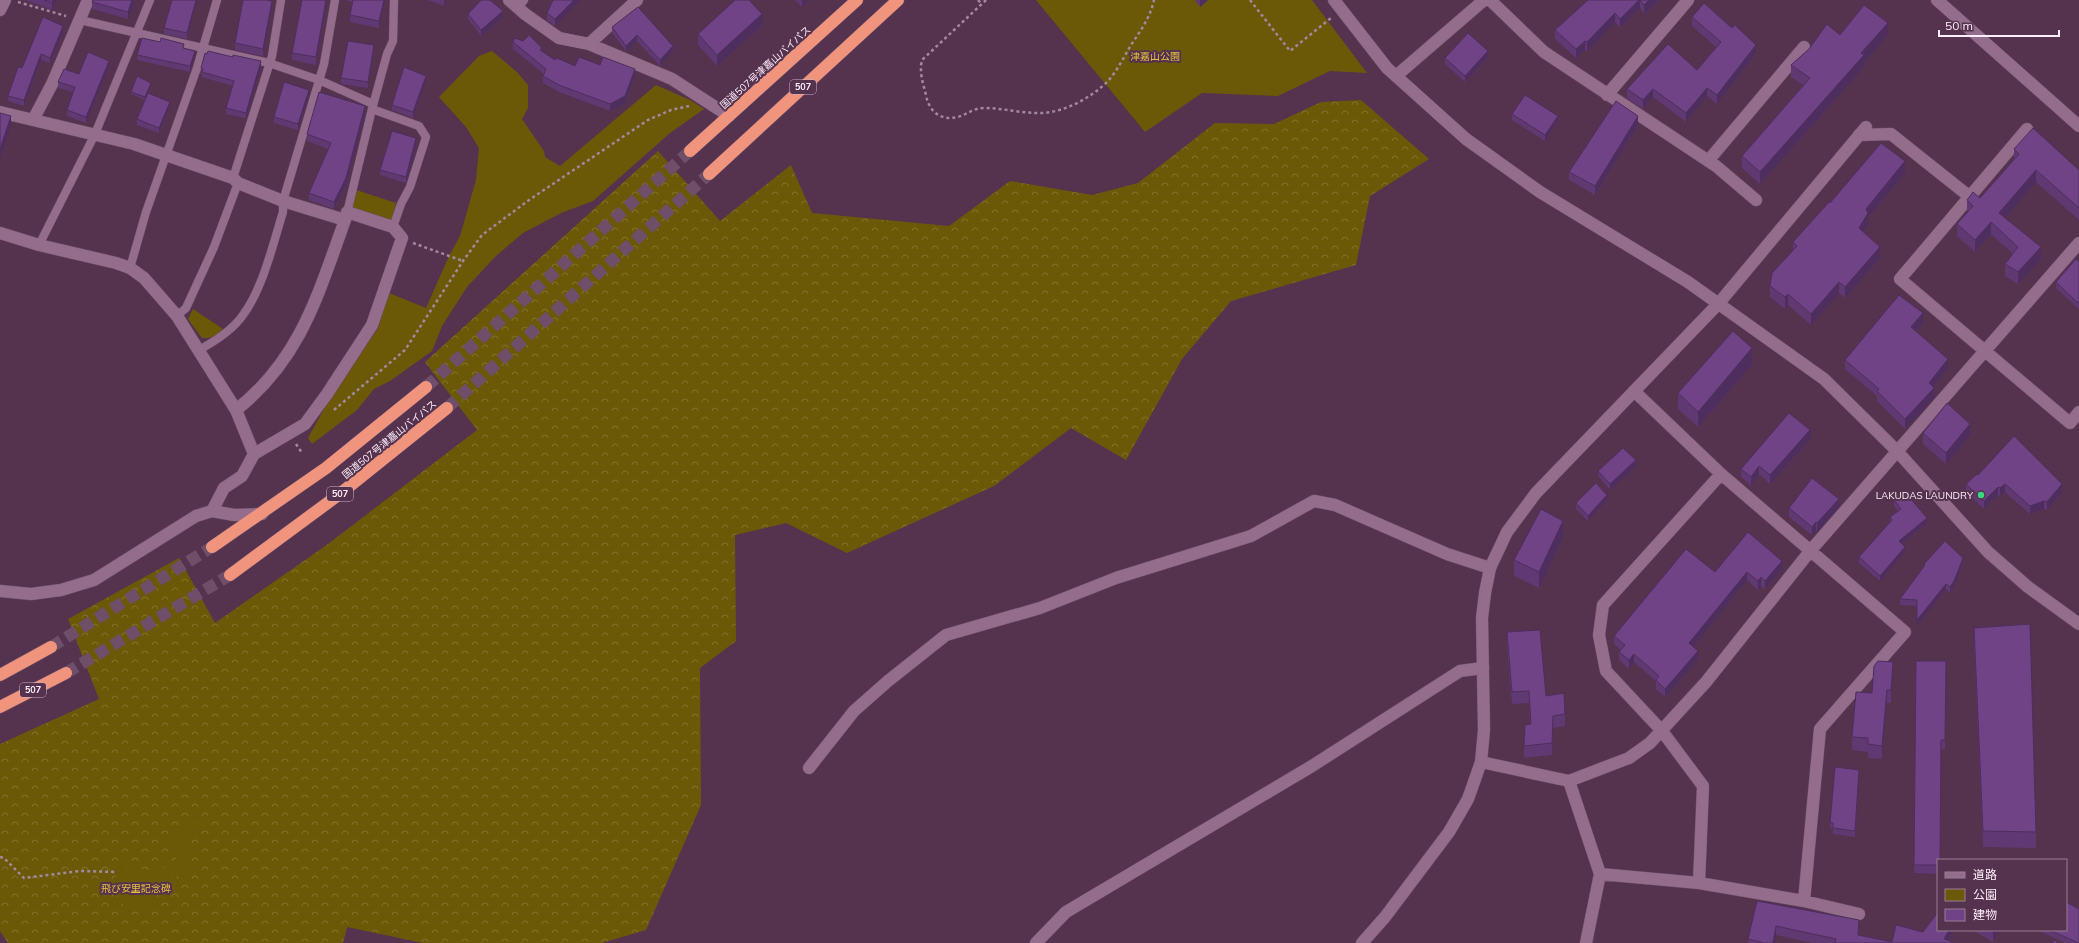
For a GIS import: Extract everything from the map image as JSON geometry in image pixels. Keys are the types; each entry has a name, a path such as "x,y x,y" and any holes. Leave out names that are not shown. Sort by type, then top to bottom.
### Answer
{"highway":[{"name":"国道507号津嘉山バイパス","path":"690,151 857,0"},
{"name":"507","path":"709,174 898,0"},
{"name":"国道507号津嘉山バイパス","path":"212,547 262,514 326,468 426,388"},
{"name":"国道507号津嘉山バイパス","path":"230,575 341,493 447,408"},
{"path":"0,675 51,647"},
{"name":"507","path":"0,706 66,673"}],"street":[{"path":"0,10 10,0"},
{"path":"33,120 52,84 88,0"},
{"path":"589,44 637,0"},
{"path":"1334,0 1388,68 1466,140 1540,192 1688,282 1824,380 1897,451 1988,552 2028,587 2079,624"},
{"path":"1396,76 1484,0"},
{"path":"1490,0 1544,52 1708,161 1756,200"},
{"path":"1607,95 1688,0"},
{"path":"1937,0 2079,126"},
{"path":"517,3 559,38 589,44 672,79 729,116"},
{"path":"1708,161 1804,47"},
{"path":"0,112 96,134 167,154 235,180 283,201 393,227 402,238 372,325 327,394 305,424 254,454 242,476 224,488 212,511"},
{"path":"2028,129 1900,279 1984,352 2070,423 2079,412"},
{"path":"1362,943 1385,917 1449,832 1468,799 1481,762 1484,730 1482,618 1490,568 1507,532 1536,493 1719,303 1862,131 1891,134 1970,197"},
{"path":"236,410 255,395 278,370 311,314 346,216"},
{"path":"0,233 39,245 116,263 130,268 144,278 177,316 197,351 236,410 254,454"},
{"path":"1481,762 1568,781 1629,758 1650,743 1706,682 1811,550 2079,243"},
{"path":"1634,391 1721,474 1905,632 1820,729 1804,901"},
{"path":"1699,883 1703,786 1662,731 1606,671 1599,635 1603,605 1721,474"},
{"path":"809,768 854,711 888,681 946,636 1040,608 1116,578 1251,536 1314,501 1335,505 1447,554 1490,568"},
{"path":"0,591 31,594 61,590 94,580 196,516 212,511 234,516 262,514"},
{"path":"1036,943 1066,912 1312,766 1460,671 1483,668"},
{"path":"1568,781 1600,874 1586,943"},
{"path":"1600,874 1699,883 1804,901 1860,914"}],"lane":[{"path":"39,245 96,134 150,0"},
{"path":"130,268 146,212 204,48 217,0"},
{"path":"177,316 186,308 214,247 269,64 281,0"},
{"path":"197,351 215,341 244,315 265,273 283,212 283,201 324,64 335,0"},
{"path":"346,216 372,107 392,41 394,0"},
{"path":"80,20 137,32 269,64 319,80 372,107 419,126 426,137 410,187 401,204 393,227"}],"path":[{"path":"10,0 80,20"},
{"path":"978,0 982,4"},
{"path":"986,0 922,60 920,69 928,106 937,115 947,118 960,116 971,110 982,108 1015,112 1045,113 1080,101 1097,91 1109,80 1147,21 1154,0"},
{"path":"1250,0 1290,51 1334,15"},
{"path":"328,414 405,350 463,261 482,236 529,200 648,120 671,110 709,102"},
{"path":"402,238 463,261"},
{"path":"293,440 302,453"},
{"path":"0,857 4,858 24,878 80,870 117,872"}],"green space":[{"name":"津嘉山公園","path":"1036,0 1312,0 1367,73 1330,71 1278,96 1202,93 1145,132"},
{"path":"492,51 517,72 528,85 528,108 522,119 544,151 545,157 560,166 656,85 690,100 704,109 670,133 593,201 561,213 523,233 496,256 467,287 442,326 432,351 390,381 374,389 357,410 312,444 308,438 324,409 378,328 389,293 426,308 449,256 460,236 476,180 479,148 466,127 439,97 479,56"},
{"path":"1361,100 1429,159 1370,196 1356,265 1231,301 1182,359 1126,460 1071,428 994,486 847,553 786,523 735,535 736,641 700,668 701,805 646,930 602,943 423,943 347,927 343,943 8,943 0,931 0,744 99,699 68,619 179,558 215,623 328,544 477,430 425,362 658,151 720,221 791,165 812,213 949,226 1010,181 1092,195 1138,183 1215,123 1274,124 1321,102"},
{"path":"356,190 396,203 391,222 350,209"},
{"path":"193,309 223,329 216,335 202,338 188,319"},
{"name":"飛び安里記念碑","path":"197,821 200,835 186,839 191,871 155,885 152,904 133,911 118,901 116,881 118,866 153,871 177,863 169,829"}],"building":[{"path":"44,0 53,0 52,3"},
{"path":"93,0 132,0 128,12 92,2"},
{"path":"172,0 196,0 187,33 164,28"},
{"path":"243,0 272,1 263,49 235,43"},
{"path":"302,0 326,0 316,57 292,53"},
{"path":"353,0 384,0 379,21 350,15"},
{"path":"481,0 490,0 503,11 481,30 468,14"},
{"path":"553,0 574,0 555,19 547,13"},
{"path":"735,0 749,0 762,14 717,55 698,34"},
{"path":"1588,0 1639,0 1620,19 1615,13 1587,42 1585,41 1576,49 1555,30"},
{"path":"1640,0 1649,0 1644,5"},
{"path":"1704,3 1732,28 1735,25 1756,45 1717,95 1707,88 1686,113 1653,89 1643,100 1627,89 1668,44 1697,70 1721,42 1692,17"},
{"path":"1864,5 1888,23 1861,53 1864,55 1760,172 1742,156 1810,78 1791,65 1809,49 1827,24 1840,35"},
{"path":"638,7 673,46 660,60 637,35 626,46 612,27"},
{"path":"43,17 63,26 50,58 41,54 24,100 8,96 18,67 22,68"},
{"path":"1468,33 1488,51 1465,76 1445,58"},
{"path":"529,35 542,48 540,50 555,60 557,58 575,66 579,57 600,65 603,57 635,69 625,96 610,104 559,85 543,76 546,69 513,42 515,38 523,41"},
{"path":"142,38 160,42 161,38 184,44 183,48 195,51 190,66 137,55"},
{"path":"348,41 374,45 368,82 341,78"},
{"path":"208,51 233,57 233,55 261,61 246,113 226,108 234,81 202,72 203,69 201,68 205,53 207,54"},
{"path":"88,52 109,61 86,117 67,110 75,87 58,82 64,69 79,74"},
{"path":"404,67 426,76 413,112 392,105"},
{"path":"137,76 151,83 145,97 131,92"},
{"path":"284,82 309,90 298,124 274,117"},
{"path":"319,92 365,106 346,178 334,202 309,193 331,143 307,134"},
{"path":"148,93 170,102 159,128 137,119"},
{"path":"1525,95 1558,116 1545,135 1512,114"},
{"path":"1616,101 1638,116 1595,186 1569,172"},
{"path":"0,113 11,116 0,149"},
{"path":"2033,128 2079,170 2079,208 2036,170 1999,213 2041,247 2018,272 2005,264 2018,247 1991,222 1975,240 1957,224 1973,206 1967,200 1973,192 1980,198 2019,154 2014,149"},
{"path":"392,131 416,138 406,177 380,170"},
{"path":"1881,143 1905,161 1866,209 1868,213 1859,228 1880,247 1845,287 1839,282 1811,314 1788,294 1785,297 1770,286 1772,273 1797,246 1793,242 1829,202 1830,203"},
{"path":"2076,259 2079,262 2079,304 2056,282"},
{"path":"1899,295 1923,313 1911,327 1948,359 1929,383 1934,388 1905,419 1877,391 1879,389 1845,360"},
{"path":"1733,331 1752,348 1698,412 1678,393"},
{"path":"1947,403 1970,424 1946,453 1923,433"},
{"path":"1789,413 1810,430 1770,475 1759,466 1751,477 1741,469"},
{"path":"2014,436 2062,484 2047,502 2044,501 2030,506 2005,484 2000,488 1998,487 1984,501 1966,484 1977,474 1978,475"},
{"path":"1623,448 1636,460 1610,484 1598,471"},
{"path":"1812,478 1839,499 1812,527 1789,508"},
{"path":"1596,483 1607,495 1588,516 1576,503"},
{"path":"1905,492 1927,518 1899,541 1905,547 1880,576 1859,557 1892,520 1890,517 1901,509 1894,500"},
{"path":"1541,509 1563,521 1539,572 1514,560"},
{"path":"1748,532 1782,561 1765,581 1761,577 1758,581 1747,572 1689,643 1698,651 1665,689 1656,680 1659,676 1634,654 1629,660 1619,652 1625,645 1614,636 1686,549 1715,572"},
{"path":"1945,541 1963,558 1950,587 1946,584 1917,620 1917,600 1900,599 1925,565 1924,564"},
{"path":"2030,624 2036,832 1983,831 1974,628"},
{"path":"1540,630 1546,696 1564,693 1565,714 1553,716 1552,743 1524,746 1525,725 1531,724 1529,691 1512,692 1507,632"},
{"path":"1878,661 1893,662 1891,690 1887,690 1882,746 1868,744 1868,738 1852,737 1856,692 1872,693 1874,666"},
{"path":"1916,661 1946,661 1945,740 1941,740 1940,859 1937,859 1937,865 1914,865"},
{"path":"1835,767 1859,770 1855,831 1833,828 1833,823 1830,823"},
{"path":"1757,901 1859,920 1858,935 1892,942 1896,925 1923,932 1937,913 1937,931 1948,931 1944,939 1955,943 1835,943 1836,939 1776,926 1773,943 1765,943 1748,939"},
{"path":"2067,903 2079,909 2079,943 2051,931 2067,931"},
{"path":"2055,940 2058,943 2051,943"}],"tunnel":[{"path":"426,387 690,151"},
{"path":"447,408 709,174"},
{"path":"51,647 212,547"},
{"path":"66,673 230,575"}],"place":[{"name":"LAKUDAS LAUNDRY","path":"1981,495"}]}
